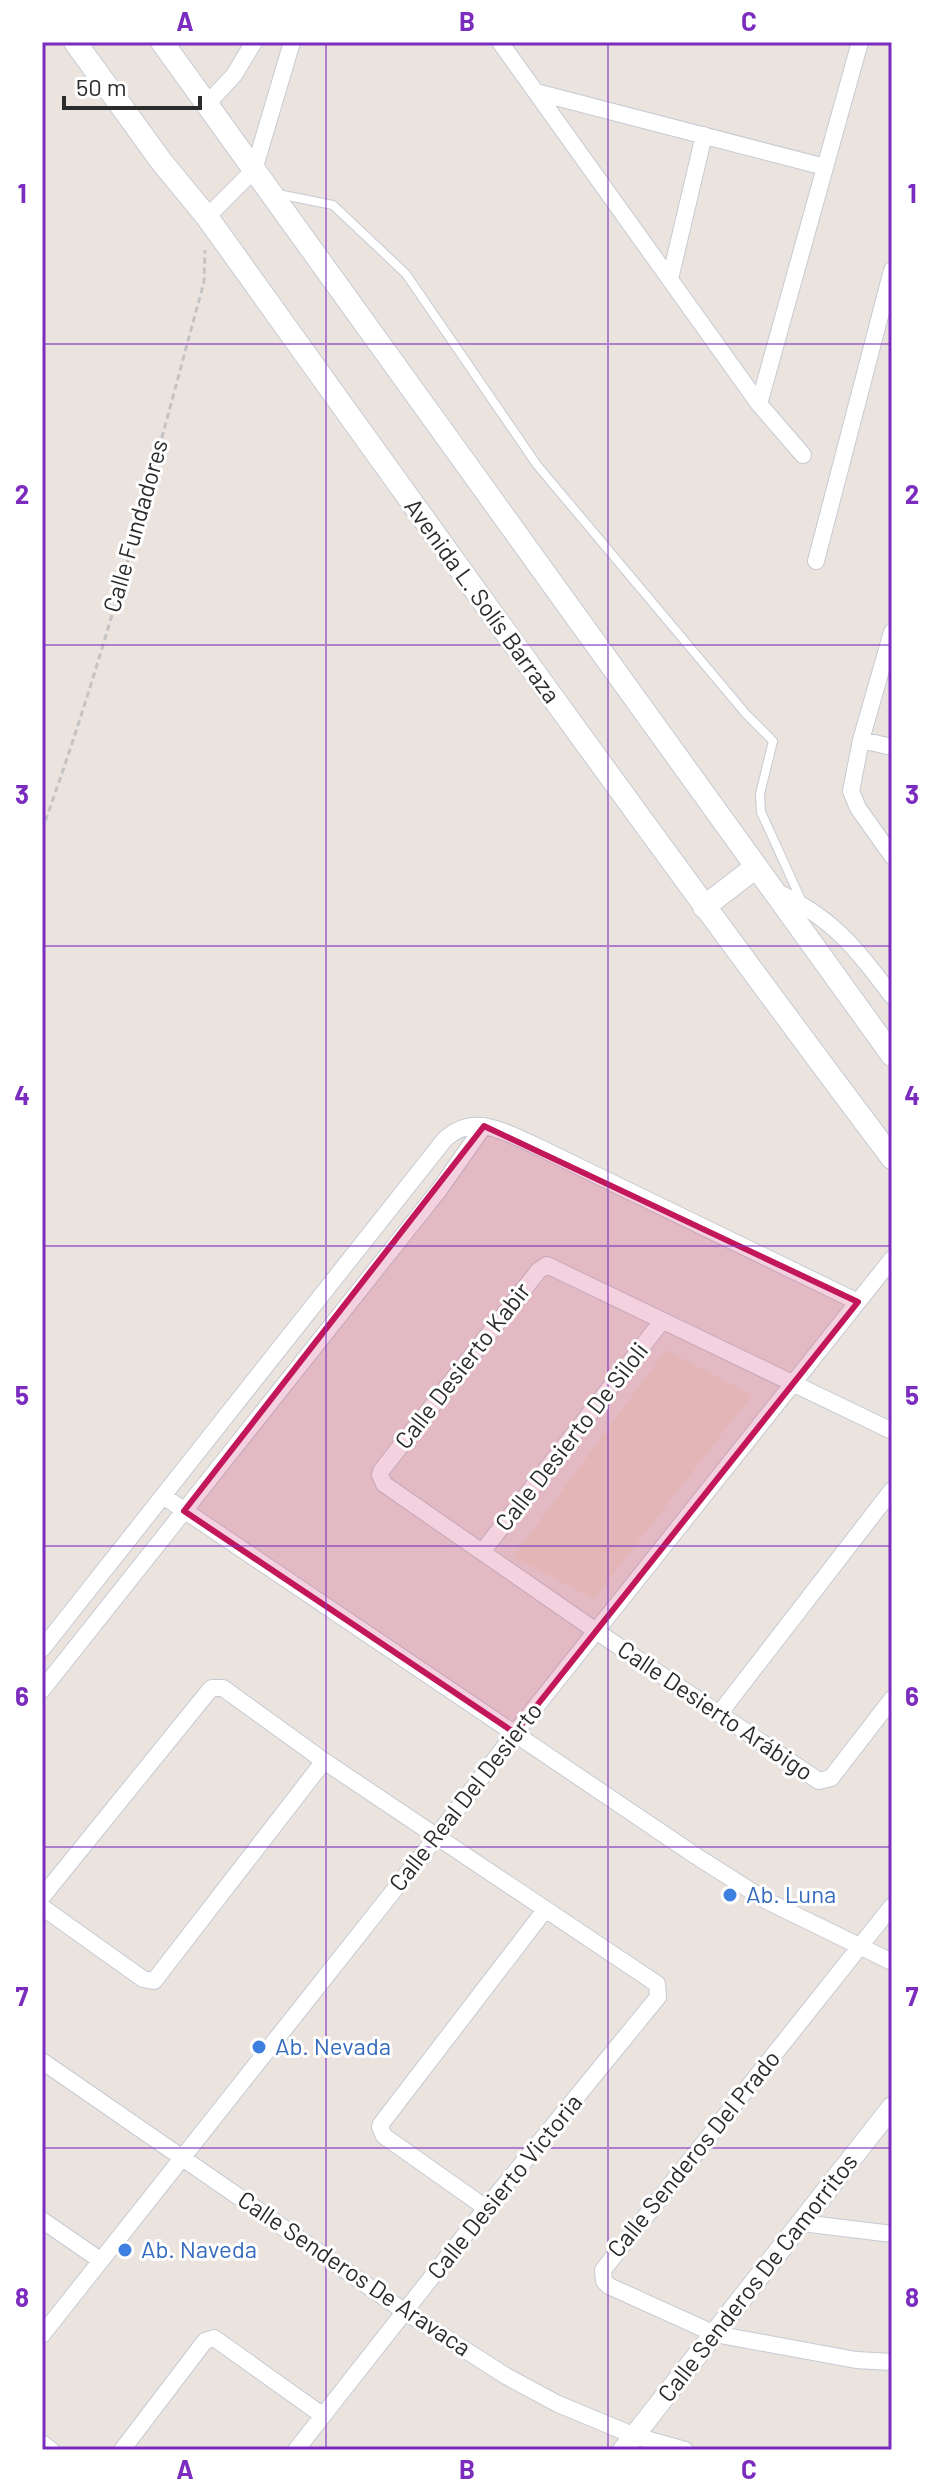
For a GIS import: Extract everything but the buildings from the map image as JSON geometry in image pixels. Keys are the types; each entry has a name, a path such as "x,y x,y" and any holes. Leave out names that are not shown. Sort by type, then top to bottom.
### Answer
{"main road":[{"name":"Avenida L. Solís Barraza","path":"75,42 161,161 207,217 704,907 892,1158"},
{"path":"162,42 892,1055"},
{"path":"704,907 756,867"}],"street":[{"path":"208,103 234,75 254,42"},
{"path":"207,217 254,170 292,42"},
{"path":"500,42 759,404 803,455"},
{"path":"759,404 860,42"},
{"path":"536,92 825,167"},
{"path":"670,279 704,135"},
{"path":"816,561 892,270"},
{"path":"892,632 861,740 851,791 858,808 892,856"},
{"path":"861,740 892,747"},
{"path":"773,890 803,903 835,927 854,946 892,996"},
{"path":"42,1649 445,1139 463,1127 484,1126 532,1144 858,1302"},
{"path":"42,1690 439,1190 484,1126"},
{"name":"Calle Real Del Desierto","path":"42,2335 892,1259"},
{"name":"Calle Desierto Kabir","path":"596,1631 384,1484 380,1475 544,1266 551,1266 794,1384"},
{"name":"Calle Desierto De Siloli","path":"482,1552 662,1321"},
{"path":"794,1384 892,1431"},
{"path":"719,1714 892,1490"},
{"path":"163,1496 731,1878 767,1901 892,1962"},
{"name":"Calle Desierto Arábigo","path":"596,1631 823,1782 831,1778 892,1699"},
{"path":"42,1897 212,1688 223,1688 324,1761 545,1910 381,2124 384,2136 486,2208"},
{"path":"42,1907 143,1979 154,1981 324,1761"},
{"name":"Calle Senderos Del Prado","path":"892,1906 603,2270 604,2281 609,2286 715,2334 856,2360 892,2362"},
{"name":"Calle Desierto Victoria","path":"296,2450 486,2208 658,1997 657,1984 545,1910"},
{"name":"Calle Senderos De Aravaca","path":"42,2061 404,2311 506,2376 629,2443 685,2450"},
{"name":"Calle Senderos De Camorritos","path":"629,2443 892,2107"},
{"path":"42,2220 100,2260"},
{"path":"802,2223 892,2234"},
{"path":"122,2450 205,2341 214,2338 322,2415"},
{"path":"42,2443 51,2450"}],"lane":[{"path":"270,192 333,205 406,274 537,465 746,714 773,741 760,794 761,812 803,903"}],"path":[{"name":"Calle Fundadores","path":"42,830 128,561 204,282 207,217"}],"highlighted area":[{"path":"484,1126 858,1302 515,1733 184,1511"}],"shaded area":[{"path":"666,1350 752,1395 594,1599 513,1557"}],"place":[{"name":"Ab. Luna","path":"730,1895"},
{"name":"Ab. Nevada","path":"259,2047"},
{"name":"Ab. Naveda","path":"125,2250"}]}
